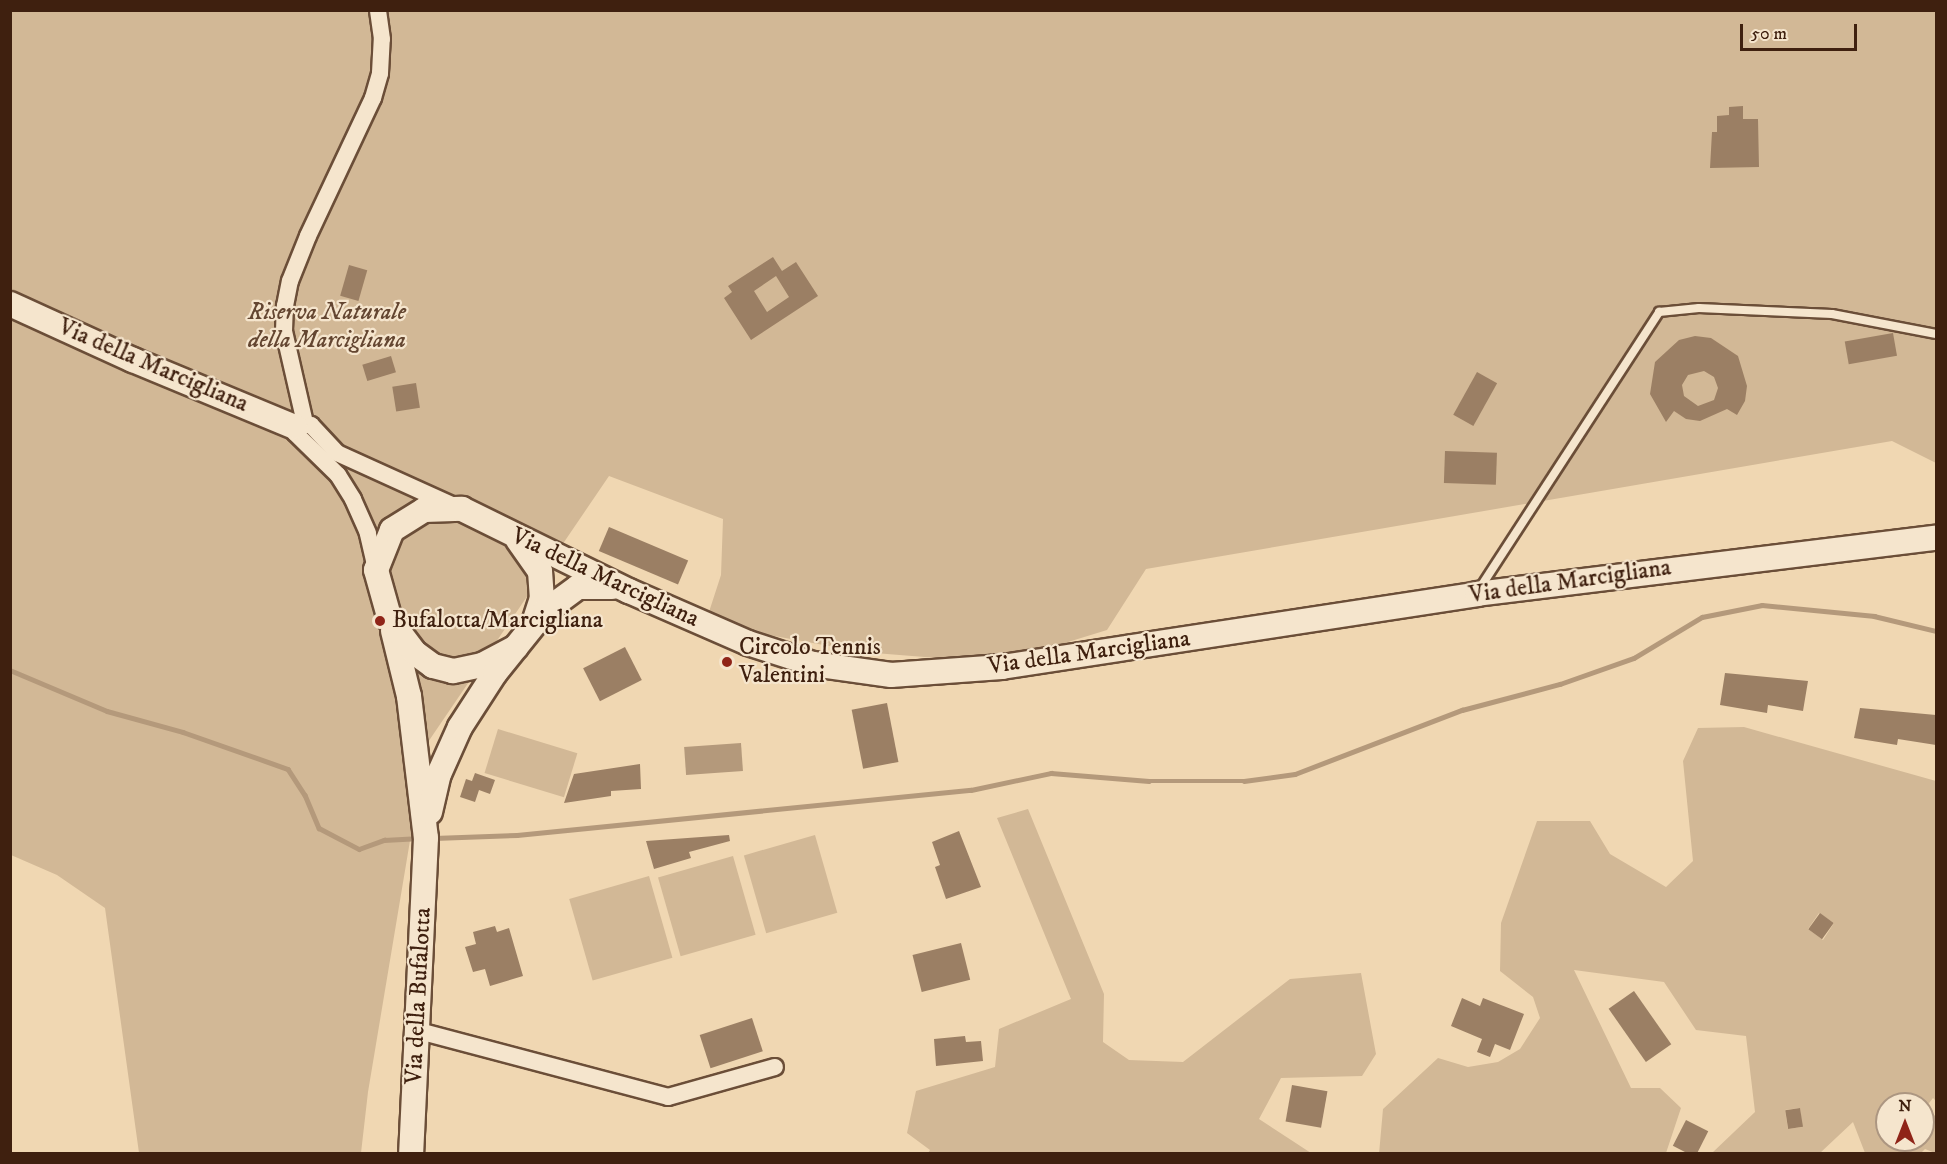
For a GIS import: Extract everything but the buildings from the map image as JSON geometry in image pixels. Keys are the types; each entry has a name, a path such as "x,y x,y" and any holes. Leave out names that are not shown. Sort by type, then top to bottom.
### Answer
{"street":[{"path":"300,425 284,331 285,306 304,247 373,98 380,73 382,39 378,10"},
{"name":"Via della Marcigliana","path":"10,304 300,425 337,453 462,509 629,591 782,655 840,670 891,675 1002,667 1476,594 1936,538"},
{"name":"Via della Marcigliana","path":"300,425 296,434 338,475 353,499 368,533 376,570"},
{"path":"462,509 433,508 402,520 385,540 376,570 390,620 415,653 443,670 482,665 516,647"},
{"path":"509,533 530,553 540,571 542,598 533,626"},
{"name":"Via della Bufalotta","path":"411,1154 419,1031 426,838 434,792 449,749 474,705 516,647 554,602 578,587 602,586 629,591"},
{"name":"Via della Bufalotta","path":"390,620 409,696 426,838"},
{"path":"419,1031 668,1097 775,1067"}],"lane":[{"path":"1476,594 1659,312 1700,308 1832,314 1936,334"}],"green space":[{"name":"Riserva Naturale della Marcigliana","path":"11,11 1936,11 1936,463 1892,441 1146,569 1107,630 1042,650 937,658 862,652 741,630 708,615 721,575 723,519 609,476 426,745 368,1092 361,1153 139,1153 105,908 57,875 11,855"},
{"path":"1744,727 1936,781 1936,1101 1935,1092 1875,1092 1875,1152 1922,1152 1865,1153 1853,1122 1820,1153 1712,1153 1755,1112 1746,1036 1696,1030 1664,982 1574,970 1631,1088 1660,1088 1681,1108 1666,1153 1379,1154 1383,1109 1438,1058 1468,1067 1498,1062 1520,1049 1540,1018 1533,997 1500,971 1501,923 1537,821 1590,821 1610,854 1666,887 1693,861 1683,761 1698,728","holes":["1819,913 1834,923 1823,940 1808,929","1800,1108 1802,1127 1788,1129 1785,1110"]},
{"path":"498,729 577,753 564,797 485,773"},
{"path":"1028,809 1104,994 1103,1042 1129,1060 1183,1062 1290,979 1361,973 1376,1054 1362,1076 1281,1078 1259,1119 1311,1153 928,1153 930,1150 907,1133 916,1091 995,1067 999,1029 1071,999 997,818"},
{"path":"815,835 837,913 766,933 744,855"},
{"path":"733,856 756,935 681,956 658,877"},
{"path":"649,876 672,958 593,981 569,899"}],"shaded area":[{"path":"741,743 743,771 686,775 684,747"}],"waterway":[{"path":"434,838 517,835 971,790 1051,773 1149,781 1244,781 1295,774 1462,710 1560,684 1634,658 1702,617 1762,605 1874,616 1936,631"},
{"path":"10,670 107,711 183,732 288,769 305,795 319,828 359,849 384,840 420,838"}],"place":[{"name":"Bufalotta/Marcigliana","path":"380,621"},
{"name":"Circolo Tennis Valentini","path":"727,662"}]}
